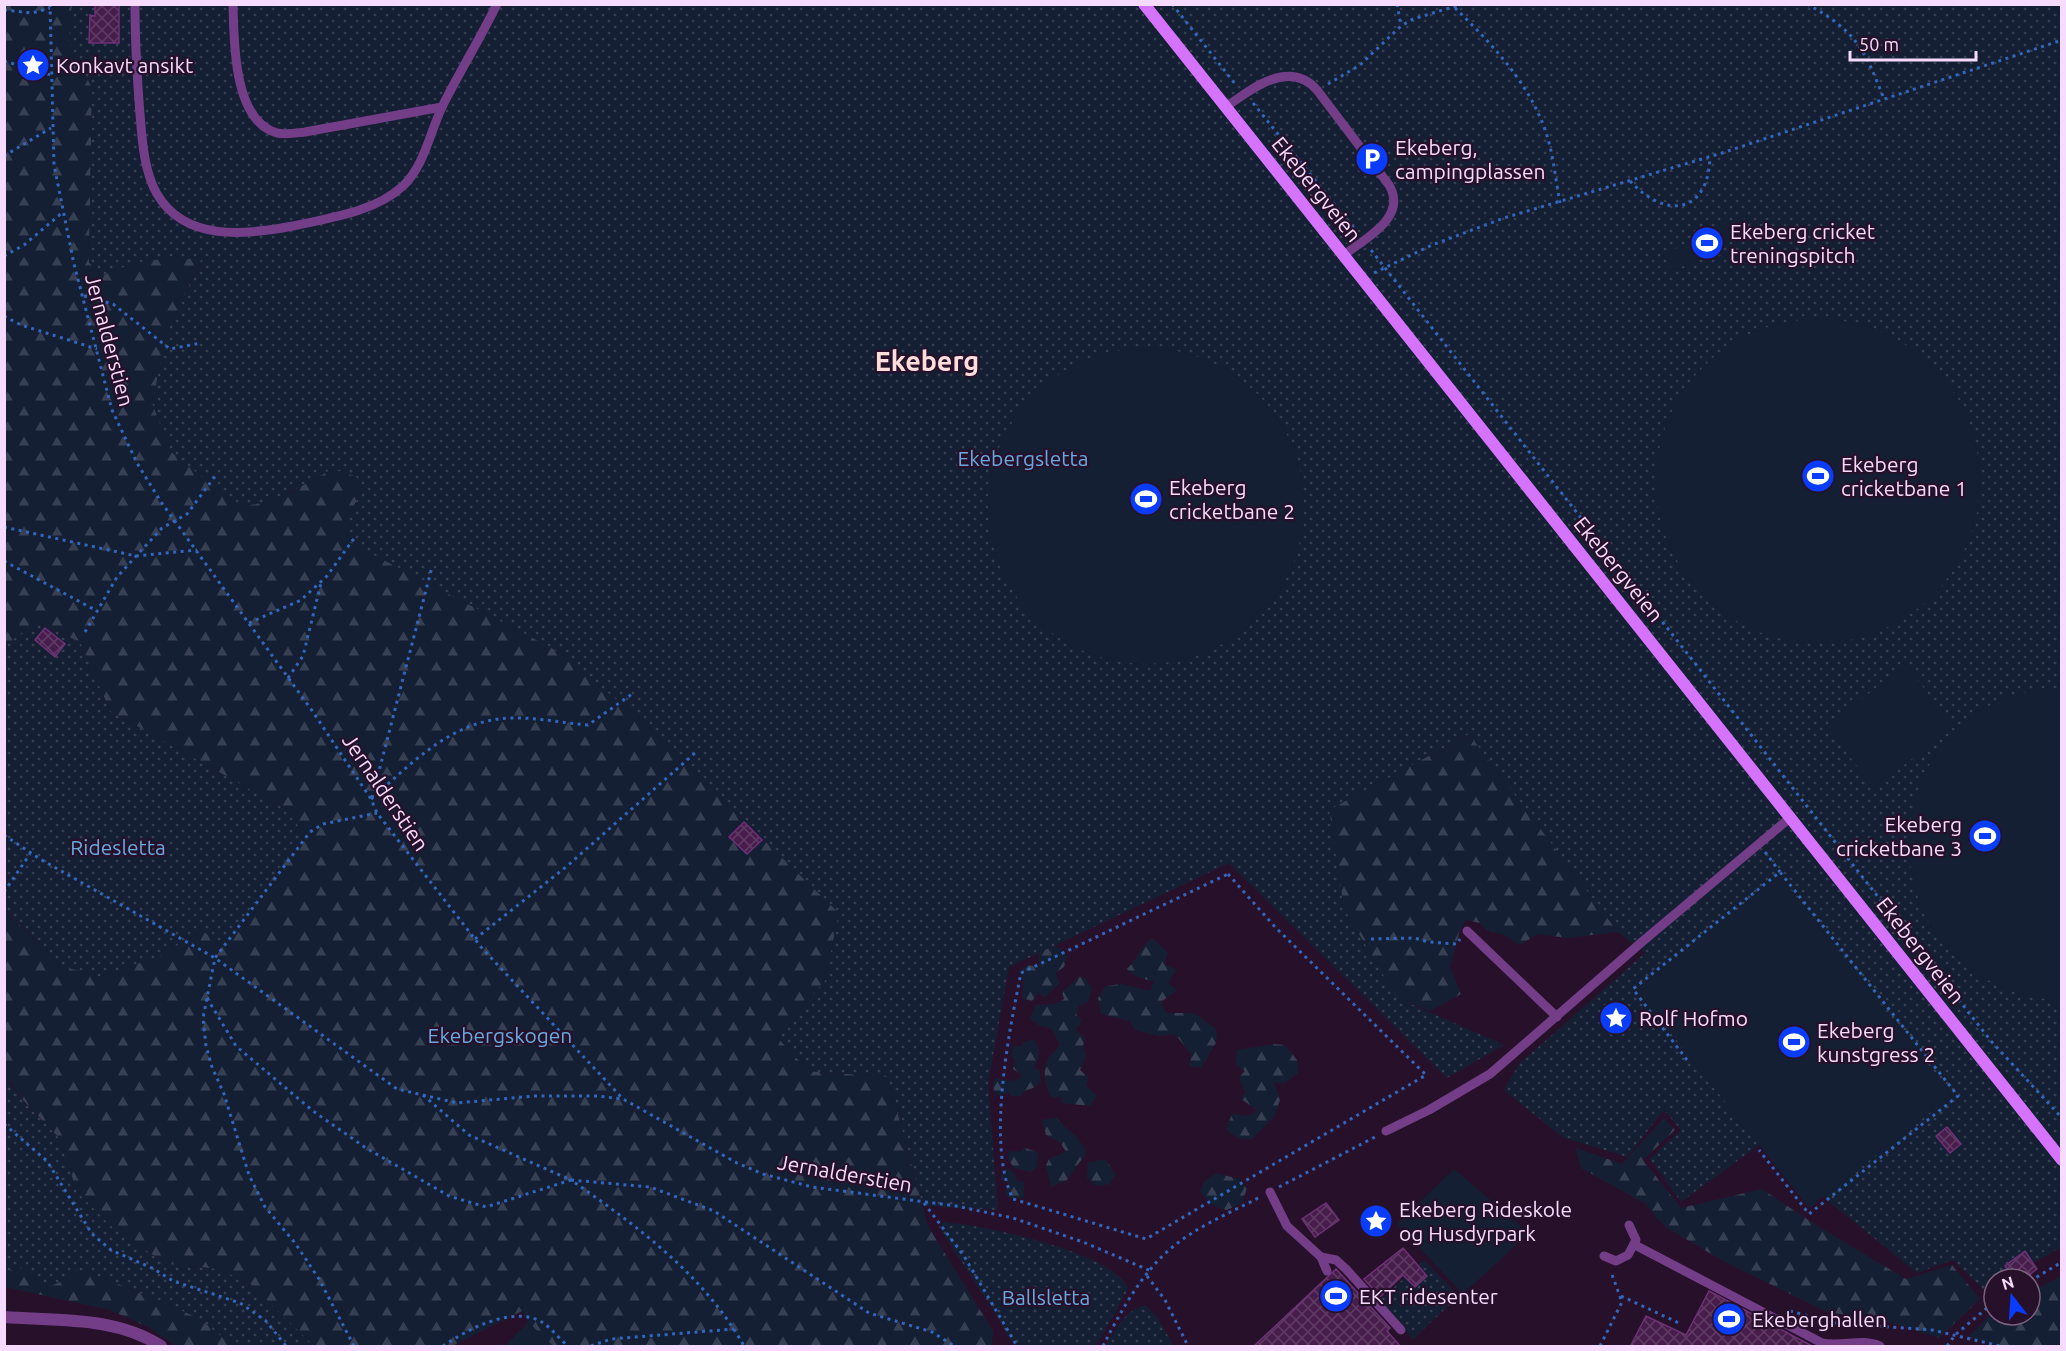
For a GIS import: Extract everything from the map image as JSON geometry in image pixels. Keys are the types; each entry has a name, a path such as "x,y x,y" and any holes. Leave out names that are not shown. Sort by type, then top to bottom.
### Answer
{"street":[{"name":"Ekebergveien","path":"1144,4 2061,1160"},
{"path":"4,1317 74,1321 121,1328 137,1333 161,1347"}],"lane":[{"path":"135,4 141,131 151,179 165,205 189,223 218,233 237,234 273,230 325,219 388,197 404,184 416,170 442,107 497,4"},
{"path":"233,4 235,55 240,83 257,121 267,129 287,134 305,132 442,107"},
{"path":"1226,107 1244,93 1277,77 1288,75 1306,80 1317,90 1393,191 1392,212 1388,220 1344,255"},
{"path":"1386,1131 1429,1110 1490,1074 1791,817"},
{"path":"1467,931 1557,1017"},
{"path":"1270,1192 1287,1226 1321,1257 1327,1271"},
{"path":"1607,1258 1622,1259 1635,1245 1636,1234 1629,1225"},
{"path":"1635,1245 1822,1343 1837,1346 1865,1342 1880,1347"},
{"path":"1321,1257 1336,1260 1346,1269 1401,1330"}],"path":[{"path":"1172,4 1223,71 1279,132 1991,1041 2061,1118"},
{"path":"1397,4 1401,26"},
{"path":"1317,90 1360,65 1401,26 1425,14 1455,8 1463,4"},
{"path":"1807,4 1835,20 1856,40 1869,62 1884,99"},
{"path":"4,10 32,13 50,6"},
{"name":"Jernalderstien","path":"50,6 51,128 54,165 63,212 97,349 103,385 122,435 175,521 288,678 371,799 377,813 475,939 623,1099 737,1163 763,1174 812,1187 923,1202 944,1226 964,1256 1017,1347"},
{"path":"1455,8 1502,57 1536,109 1548,140 1560,203"},
{"path":"1384,267 1432,245 1504,218 1710,157 2061,40"},
{"path":"4,62 51,75"},
{"path":"4,156 51,128"},
{"path":"1630,181 1645,197 1661,205 1677,206 1699,194 1707,181 1710,157"},
{"path":"4,256 24,245 63,212"},
{"path":"84,296 113,304 170,349 201,343"},
{"path":"4,316 21,325 97,349"},
{"path":"85,632 117,577 162,528 187,514 216,475"},
{"path":"4,527 136,556 197,550"},
{"path":"249,623 301,600 322,582 355,537"},
{"path":"4,561 97,611"},
{"path":"371,799 432,567"},
{"path":"288,678 303,656 322,582"},
{"path":"371,799 450,734 488,721 511,718 588,725 632,694"},
{"path":"475,939 566,867 694,753"},
{"path":"354,1347 319,1279 295,1243 265,1207 249,1175 224,1094 206,1046 203,1018 215,958 310,832 323,824 377,813"},
{"path":"4,835 31,853 215,958 397,1089 457,1103 534,1096 597,1096 623,1099"},
{"path":"1758,844 1958,1096 1809,1214 1759,1150"},
{"path":"4,892 31,853"},
{"path":"1688,1060 1633,989 1780,872"},
{"path":"1228,874 1276,928 1426,1075 1146,1239 1013,1199 1006,1184 1002,1083 1021,973 1228,874"},
{"path":"1371,939 1414,938 1429,942 1457,944 1467,931"},
{"path":"207,998 236,1046 313,1111 366,1148 449,1196 486,1207 571,1180 650,1187 714,1211 869,1313 932,1332 954,1347"},
{"path":"422,1095 469,1135 571,1180 637,1227 712,1298 744,1347"},
{"path":"4,1124 47,1161 92,1234 111,1250 154,1269 173,1281 240,1303 266,1321 286,1347"},
{"path":"923,1202 992,1213 1034,1224 1151,1271 1132,1295 1103,1347"},
{"path":"1600,1347 1622,1302 1622,1296 1607,1258"},
{"path":"2042,1274 2061,1262"},
{"path":"1147,1276 1165,1300 1188,1347"},
{"path":"1622,1296 1681,1324"},
{"path":"1788,1311 1829,1322 1909,1327 1955,1335 2000,1347"},
{"path":"1947,1347 1955,1335 1982,1312"},
{"path":"443,1347 460,1335 506,1316 539,1320 568,1347"},
{"path":"591,1347 611,1339 734,1329"}],"green space":[{"name":"Ekebergsletta","path":"72,4 2061,5 2061,1247 2027,1267 1982,1267 1982,1288 1953,1260 1917,1273 1826,1199 1785,1126 1681,1202 1650,1159 1681,1130 1664,1110 1627,1157 1562,1137 1504,1090 1519,1064 1645,953 1618,932 1469,734 1329,810 1344,909 1397,998 1504,1045 1447,1078 1229,863 1009,967 988,1084 998,1210 923,1206 888,1077 809,1071 776,1036 825,981 839,913 638,717 552,648 347,541 348,517 362,491 356,476 332,469 276,498 239,506 171,452 152,403 167,333 201,260 175,258 150,260 101,276 89,262 92,88 69,42"},
{"name":"Ekebergskogen","path":"5,5 72,5 69,42 92,88 89,262 101,276 150,260 201,259 167,333 287,494 332,469 356,476 362,491 348,517 348,541 552,648 638,717 839,913 825,981 776,1036 809,1071 888,1077 928,1226 993,1331 992,1346 553,1346 528,1322 522,1311 452,1346 314,1346 250,1284 219,1269 166,1264 114,1229 77,1192 59,1138 22,1099 5,1076 4,909 61,966 157,957 202,931 288,811 110,711 80,642 35,622 5,647"},
{"name":"Ekeberg cricket treningspitch","path":"1742,215 1750,232 1672,272 1664,255"},
{"name":"Ekeberg cricketbane 1","path":"1818,319 1850,322 1880,331 1908,346 1943,378 1968,419 1977,449 1980,481 1977,513 1968,543 1953,571 1921,606 1880,631 1850,640 1818,643 1786,640 1756,631 1728,616 1693,584 1668,543 1659,513 1656,481 1659,449 1668,419 1683,391 1715,356 1756,331 1786,322"},
{"name":"Ekeberg cricketbane 2","path":"1146,348 1177,351 1206,360 1234,375 1258,394 1277,418 1292,446 1301,475 1304,506 1301,537 1292,566 1277,594 1258,618 1234,637 1206,652 1177,661 1146,664 1115,661 1086,652 1058,637 1034,618 1015,594 1000,566 991,537 988,506 991,475 1000,446 1015,418 1034,394 1058,375 1086,360 1115,351"},
{"name":"Ridesletta","path":"35,622 80,642 110,711 288,811 303,833 261,895 223,943 202,931 157,957 100,977 61,966 5,909 4,647"},
{"path":"1906,665 1954,727 1874,788 1826,726"},
{"name":"Ekeberg cricketbane 3","path":"2062,688 2061,1001 1992,983 1944,945 1917,895 1909,839 1920,784 1950,736 1997,702"},
{"path":"1470,734 1618,932 1567,938 1538,934 1520,945 1502,934 1487,931 1480,923 1467,920 1460,930 1450,967 1461,994 1430,1011 1397,998 1344,909 1329,809"},
{"name":"Ekeberg kunstgress 2","path":"1780,876 1952,1095 1809,1208 1636,989"},
{"path":"1152,938 1168,953 1164,964 1176,970 1168,983 1177,990 1161,1002 1166,1013 1194,1013 1216,1029 1217,1041 1201,1068 1189,1066 1191,1054 1175,1034 1159,1036 1135,1030 1130,1021 1101,1014 1098,998 1106,986 1121,984 1150,991 1154,982 1135,976 1127,969"},
{"path":"1048,944 1061,949 1067,956 1064,967 1055,973 1060,983 1045,997 1039,993 1032,1001 1022,998 1024,981 1019,972 1027,965 1039,967 1039,950"},
{"path":"1080,976 1087,980 1092,989 1088,1002 1079,1006 1076,1014 1082,1021 1075,1030 1085,1038 1083,1046 1086,1056 1080,1070 1089,1078 1086,1086 1097,1096 1090,1106 1062,1103 1060,1096 1052,1098 1047,1089 1045,1071 1047,1061 1060,1045 1052,1029 1040,1026 1030,1019 1036,1005 1055,1004 1064,999 1062,992"},
{"path":"1033,1039 1039,1053 1034,1067 1039,1071 1041,1082 1024,1091 1022,1096 1011,1096 1008,1093 999,1096 994,1092 993,1083 997,1078 1010,1081 1019,1079 1021,1074 1013,1069 1015,1060 1011,1055 1013,1046 1022,1046 1023,1043"},
{"path":"1273,1044 1285,1045 1297,1060 1298,1073 1284,1084 1274,1082 1280,1100 1274,1117 1251,1140 1237,1138 1226,1129 1232,1114 1250,1116 1257,1110 1241,1099 1245,1092 1239,1077 1245,1071 1236,1065 1237,1050"},
{"path":"4,1076 22,1100 59,1138 77,1192 114,1229 166,1264 219,1269 250,1284 314,1346 233,1346 199,1318 112,1281 76,1270 60,1282 44,1289 23,1268 5,1271"},
{"path":"1057,1118 1077,1138 1086,1153 1067,1180 1051,1187 1046,1165 1049,1159 1066,1152 1060,1142 1046,1135 1042,1120"},
{"path":"1664,1118 1675,1130 1643,1160 1681,1208 1762,1189 1819,1227 1906,1279 1952,1265 1980,1299 1939,1338 1886,1321 1827,1312 1723,1261 1664,1226 1646,1204 1581,1168 1576,1148 1622,1164"},
{"path":"1025,1148 1038,1152 1037,1167 1031,1172 1014,1168 1008,1159 1009,1151 1020,1152"},
{"path":"1105,1159 1116,1175 1109,1184 1097,1186 1087,1178 1088,1163"},
{"path":"1008,1169 1015,1174 1016,1180 1024,1182 1024,1196 1021,1198 1009,1198 1005,1192 1010,1184 1001,1179 1002,1170"},
{"path":"1454,1169 1529,1233 1463,1294 1397,1224"},
{"path":"1216,1173 1239,1179 1247,1188 1242,1203 1227,1210 1215,1206 1206,1199 1200,1191 1204,1182"},
{"name":"Ballsletta","path":"944,1222 1015,1235 1074,1252 1099,1263 1118,1276 1128,1289 1096,1346 1014,1346 939,1227"},
{"path":"1424,1260 1459,1296 1413,1339 1379,1301"},
{"path":"23,1267 60,1282 76,1270 112,1281 199,1318 233,1346 176,1346 150,1328 110,1310 5,1287 5,1271"},
{"path":"2061,1276 2061,1346 1999,1346 1968,1337 1982,1323 1982,1327 2042,1327 2042,1286"},
{"name":"Ballsletta","path":"1146,1305 1158,1319 1174,1346 1105,1346 1127,1315"},
{"path":"528,1322 553,1346 505,1346"}],"building":[{"path":"95,4 119,4 119,43 89,43 90,15 95,16"},
{"path":"45,628 65,644 55,657 35,640"},
{"path":"744,822 762,840 747,854 729,837"},
{"path":"1947,1127 1961,1144 1950,1153 1936,1136"},
{"path":"1326,1203 1339,1220 1315,1237 1302,1219"},
{"path":"1403,1248 1427,1276 1415,1287 1403,1275 1380,1297 1364,1279"},
{"path":"2025,1251 2036,1267 2006,1267"},
{"name":"EKT ridesenter","path":"1336,1269 1390,1328 1387,1331 1401,1347 1253,1347"},
{"name":"Ekeberghallen","path":"1709,1291 1814,1347 1630,1347 1646,1316 1686,1335"}],"place":[{"name":"Konkavt ansikt","path":"33,65"},
{"name":"Ekeberg, campingplassen","path":"1372,159"},
{"name":"Ekeberg cricket treningspitch","path":"1707,243"},
{"name":"Ekeberg cricketbane 1","path":"1818,476"},
{"name":"Ekeberg cricketbane 2","path":"1146,499"},
{"name":"Ekeberg cricketbane 3","path":"1985,836"},
{"name":"Rolf Hofmo","path":"1616,1018"},
{"name":"Ekeberg kunstgress 2","path":"1794,1042"},
{"name":"Ekeberg Rideskole og Husdyrpark","path":"1376,1221"},
{"name":"EKT ridesenter","path":"1336,1296"},
{"name":"Ekeberghallen","path":"1729,1319"}],"district":[{"name":"Ekeberg","path":"927,361"}]}
